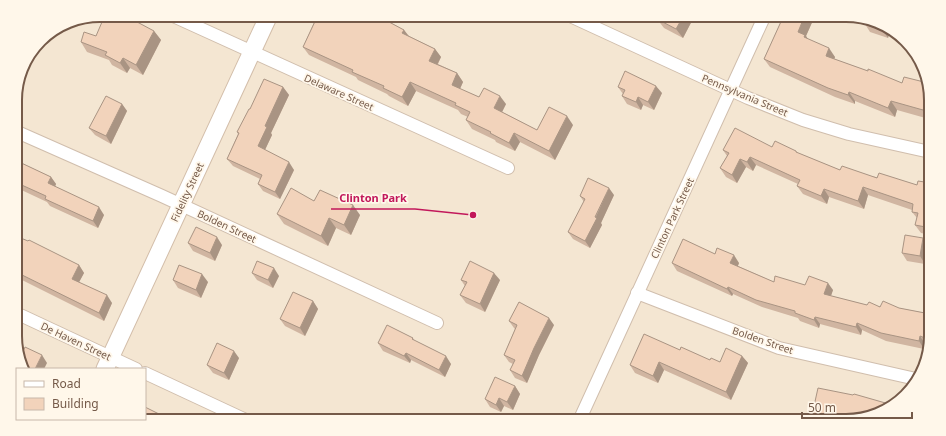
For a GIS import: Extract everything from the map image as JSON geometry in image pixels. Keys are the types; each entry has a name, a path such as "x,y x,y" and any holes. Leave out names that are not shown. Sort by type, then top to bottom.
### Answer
{"main road":[{"name":"Fidelity Street","path":"108,363 266,22"}],"street":[{"name":"Delaware Street","path":"186,22 508,168"},
{"name":"Pennsylvania Street","path":"583,22 730,90 803,120 849,134 924,151"},
{"name":"Clinton Park Street","path":"583,414 762,22"},
{"name":"Bolden Street","path":"22,134 181,205 437,323"},
{"name":"Bolden Street","path":"637,293 779,348 911,378"},
{"name":"De Haven Street","path":"22,316 108,363 131,368"},
{"path":"146,373 233,414"}],"shaded area":[{"path":"100,22 851,22 876,28 893,38 908,53 918,70 923,90 924,341 918,366 908,383 893,398 876,408 851,414 146,414 146,368 29,368 25,356 22,336 22,95 28,70 38,53 53,38 66,30 80,25"}],"building":[{"path":"102,22 137,22 154,31 136,65 123,58 120,63 105,55 107,52 81,42 84,32 96,36"},
{"path":"315,22 389,22 404,30 402,33 435,49 429,61 457,73 452,85 479,97 484,88 500,96 494,108 537,130 549,107 567,116 549,151 514,133 509,143 490,133 491,132 466,120 470,112 455,105 456,103 410,82 402,97 383,88 384,86 352,72 353,70 303,47"},
{"path":"663,22 680,22 676,29"},
{"path":"781,22 802,22 798,32 805,35 804,37 829,48 826,56 868,71 868,69 902,83 904,77 921,81 924,108 923,110 891,101 888,108 849,92 848,95 828,88 764,59"},
{"path":"625,71 656,86 648,102 638,97 636,102 622,96 625,90 618,87"},
{"path":"264,79 283,87 265,126 267,127 258,146 289,162 275,192 258,184 262,175 227,159 239,133 237,132"},
{"path":"106,96 122,104 106,136 89,128"},
{"path":"735,128 772,147 775,141 796,152 840,170 842,166 877,178 879,173 917,185 918,181 924,182 924,227 915,225 918,213 912,212 913,204 863,187 858,201 824,189 821,196 797,186 800,180 750,157 747,162 740,159 732,175 720,168 729,153 723,150"},
{"path":"22,163 51,177 48,183 99,207 93,221 45,199 46,196 22,185"},
{"path":"588,178 609,188 595,217 597,218 585,241 568,232 585,199 580,196"},
{"path":"291,188 314,201 320,190 353,205 344,225 329,218 321,236 277,214"},
{"path":"196,227 217,237 210,253 188,243"},
{"path":"905,235 923,238 920,256 902,253"},
{"path":"22,238 29,240 79,265 72,279 107,295 99,313 22,275"},
{"path":"683,239 715,254 717,248 734,255 730,263 774,282 775,276 805,285 809,276 828,283 824,294 867,305 869,302 880,307 883,301 899,308 924,313 924,338 920,336 919,341 881,333 857,323 856,327 815,317 814,320 795,313 795,311 756,300 728,287 727,289 672,263"},
{"path":"257,261 274,268 268,280 252,273"},
{"path":"470,261 494,273 480,304 460,295 467,282 461,280"},
{"path":"179,265 202,274 196,290 173,280"},
{"path":"293,292 313,301 300,328 280,319"},
{"path":"519,302 549,318 522,376 510,370 515,360 504,355 517,325 509,321"},
{"path":"387,325 446,356 439,370 406,353 404,356 378,343"},
{"path":"644,334 680,350 681,347 710,360 711,358 720,362 726,348 742,356 726,392 659,362 653,376 630,365"},
{"path":"217,343 234,351 224,373 207,365"},
{"path":"25,347 42,355 36,368 29,368 24,350"},
{"path":"495,377 515,386 507,402 499,398 496,405 485,399"},
{"path":"818,388 854,394 885,403 876,408 851,414 812,414"},
{"path":"146,408 159,414 146,414"}],"place":[{"name":"Clinton Park","path":"473,215"}]}
